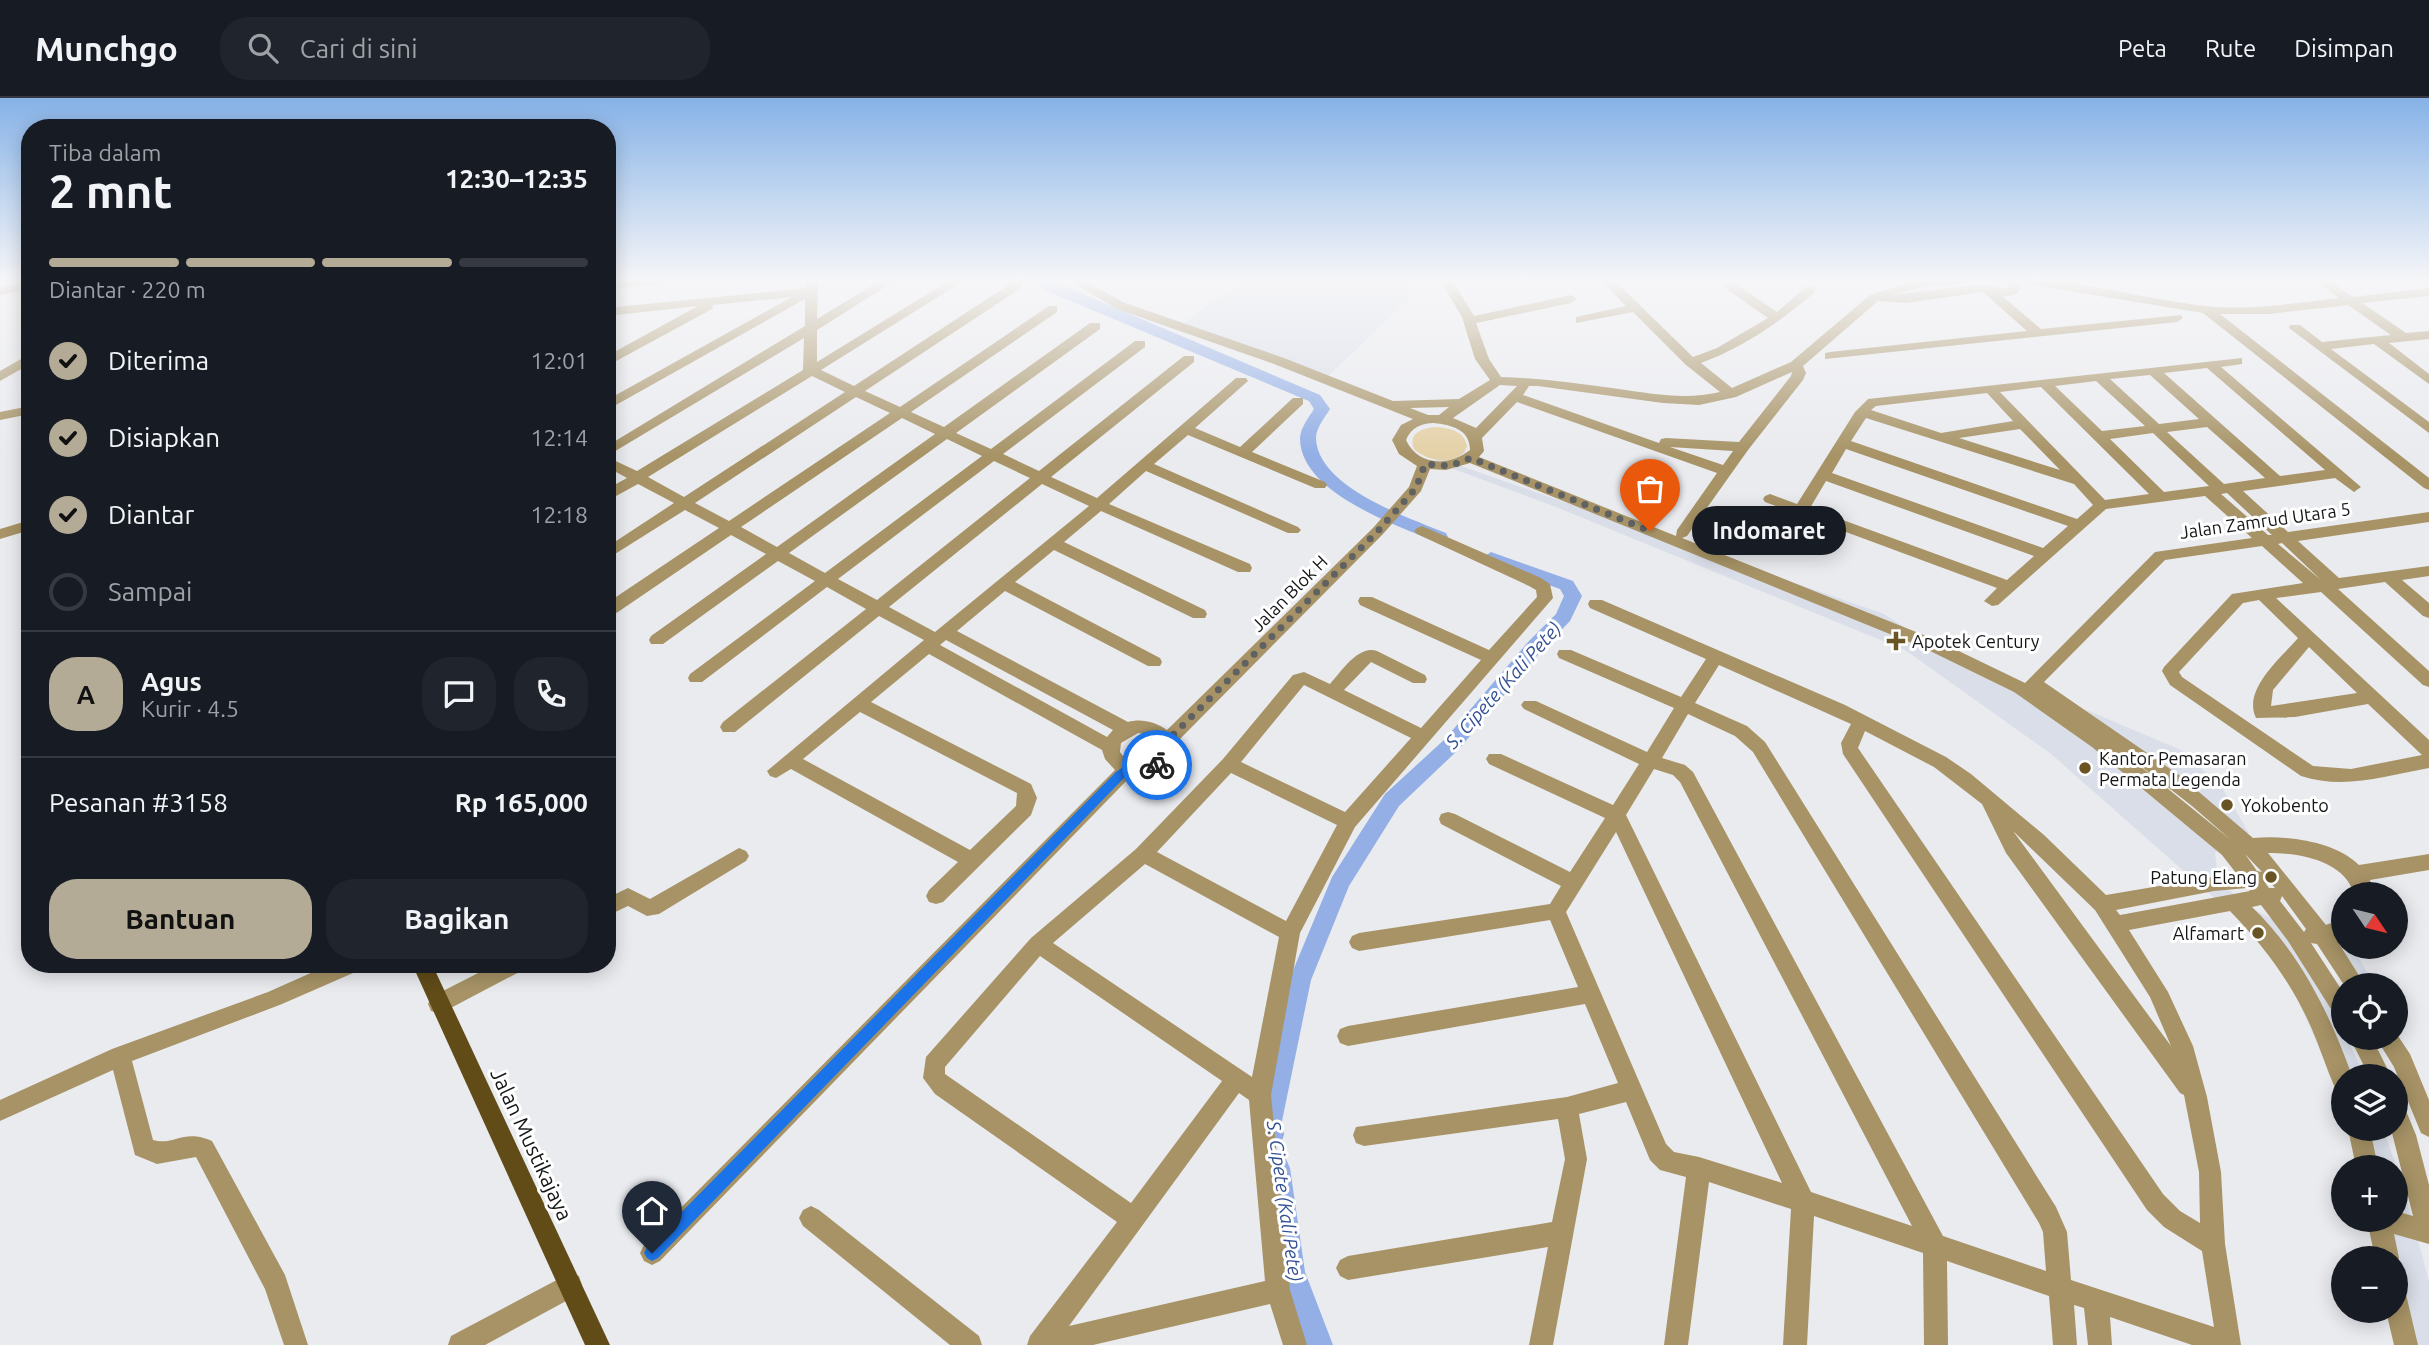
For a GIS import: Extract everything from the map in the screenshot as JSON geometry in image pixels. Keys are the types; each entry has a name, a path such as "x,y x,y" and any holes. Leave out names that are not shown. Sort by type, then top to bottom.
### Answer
{"main road":[{"name":"Jalan Mustikajaya","path":"426,973 598,1345"}],"street":[{"path":"616,357 650,338"},
{"path":"616,401 723,338"},
{"path":"616,447 793,338"},
{"path":"810,338 810,370"},
{"path":"616,490 863,338"},
{"path":"616,548 936,338"},
{"path":"616,605 1009,338"},
{"path":"657,640 1078,338"},
{"path":"1210,338 1426,419"},
{"path":"1475,338 1482,359 1493,377 1663,399 1699,401 1731,394 1796,365 1827,338"},
{"path":"1666,338 1731,394"},
{"path":"1691,362 1722,351 1743,338"},
{"path":"1830,356 1991,338"},
{"path":"2243,338 2429,485"},
{"path":"2308,338 2426,424"},
{"path":"2318,346 2396,338"},
{"path":"2377,340 2429,380"},
{"path":"696,678 1140,344"},
{"path":"729,727 1189,359"},
{"path":"1801,510 1867,405 1873,402 2237,361"},
{"path":"0,377 21,364"},
{"path":"2210,364 2354,487"},
{"path":"1682,533 1725,471 1798,377 1796,365"},
{"path":"810,370 1099,505 1244,568"},
{"path":"2152,370 2277,481"},
{"path":"2099,376 2220,489 2264,540 2325,585 2429,681"},
{"path":"1443,419 1493,377"},
{"path":"971,860 783,766 1099,505 1241,381"},
{"path":"2044,382 2161,497"},
{"path":"1385,403 1406,454 1425,464 1450,466 1474,449 1514,396 1528,383"},
{"path":"1989,388 2102,505"},
{"path":"1514,396 1725,471"},
{"path":"1243,452 1298,401"},
{"path":"1385,403 1462,403"},
{"path":"0,416 21,412"},
{"path":"1863,412 2079,481"},
{"path":"1399,440 1402,431 1412,423 1426,419 1443,419 1468,429 1474,449"},
{"path":"2100,436 2210,422"},
{"path":"1938,436 2024,424"},
{"path":"1185,429 1320,485"},
{"path":"1638,438 1682,444 1743,447"},
{"path":"1843,443 2077,524"},
{"path":"1474,449 1682,533 1790,582"},
{"path":"1474,449 1790,582 1937,635 2033,683 2113,735 2172,780 2249,846 2324,935 2348,973"},
{"name":"Jalan Blok H","path":"1167,741 1378,531 1416,488 1425,464"},
{"path":"1144,465 1293,530"},
{"path":"616,466 935,638 1126,729 1151,727 1167,741 1168,753 1159,764 1143,770 1127,769 1114,760 1111,747 1113,740 1126,729"},
{"path":"1992,601 2077,524 2102,505 2338,473"},
{"path":"1823,475 2044,554"},
{"path":"2220,489 2284,537 2325,585"},
{"path":"1770,499 2008,586"},
{"name":"Jalan Zamrud Utara 5","path":"2033,683 2160,556 2429,517"},
{"path":"0,534 21,528"},
{"path":"1295,1345 1278,1290 1261,1095 1290,933 1348,822 1545,598 1544,588 1422,531"},
{"path":"1053,543 1199,614"},
{"path":"2429,571 2262,594 2233,601 2170,671 2176,681 2307,771 2321,776 2339,776 2429,761"},
{"path":"2388,576 2429,612"},
{"path":"1004,583 1154,663"},
{"path":"1820,594 2020,688 2098,742 2229,850 2295,935 2331,991"},
{"path":"2262,594 2429,751"},
{"path":"1366,601 1493,659"},
{"path":"1556,911 1658,1152 1668,1163 1699,1168 1803,1201 2229,1345 2213,1244 2210,1172 2196,1097 2182,1046 2158,992 2102,904 2037,839 1940,762 1861,721 1596,604"},
{"path":"2262,713 2265,688 2308,637"},
{"path":"935,638 1111,747"},
{"path":"1565,654 1741,731 1759,747 2048,1214 2055,1232 2065,1345"},
{"path":"1332,692 1364,658 1371,655 1419,679"},
{"path":"1359,942 1556,911 1716,656"},
{"path":"1133,1219 934,1078 934,1064 1038,944 1143,854 1229,764 1293,682 1304,678 1422,736"},
{"path":"2241,725 2262,713 2295,711 2372,697"},
{"path":"858,703 1026,789 1028,798 1024,810 936,896"},
{"path":"1530,705 1650,761 1679,770 1687,777 1935,1245 1936,1345"},
{"path":"1861,721 1849,749 2155,1202 2172,1219 2213,1244"},
{"path":"1495,759 1616,815 1803,1201 1795,1345"},
{"path":"1229,764 1348,822"},
{"path":"652,1253 1127,769"},
{"path":"1985,797 2013,848 2196,1097"},
{"path":"1448,819 1574,883"},
{"path":"2229,850 2284,844 2302,847 2337,862 2355,874 2360,882"},
{"path":"1143,854 1290,933"},
{"path":"616,903 628,896 647,908 652,908 739,856"},
{"path":"2355,874 2429,862"},
{"path":"2102,904 2214,883 2277,877"},
{"path":"2116,924 2265,896 2291,894"},
{"path":"2234,902 2271,940 2297,980 2331,1044 2337,1064"},
{"path":"2295,935 2324,935 2331,932"},
{"path":"1038,944 1261,1095"},
{"path":"0,1111 120,1056 275,998 332,973"},
{"path":"439,1004 499,973"},
{"path":"1348,1036 1591,994"},
{"path":"2395,1050 2429,1126"},
{"path":"120,1056 144,1147 148,1153 155,1154 189,1146 199,1145 204,1149 276,1284 296,1345"},
{"path":"1040,1345 1236,1080"},
{"path":"1364,1135 1567,1108 1631,1090"},
{"path":"1541,1345 1576,1159 1567,1108"},
{"path":"2407,1141 2423,1186 2429,1232 2408,1227"},
{"path":"1676,1345 1699,1168"},
{"path":"811,1218 970,1345"},
{"path":"1348,1268 1564,1232"},
{"path":"460,1345 570,1285"},
{"path":"1040,1345 1278,1290"},
{"path":"2096,1300 2100,1345"},
{"path":"2401,1323 2406,1345"}],"shaded area":[{"path":"1217,338 1368,338 1328,376"},
{"path":"1439,427 1453,430 1464,438 1467,447 1456,458 1434,459 1414,449 1412,443 1415,435 1423,429"},
{"path":"1467,450 1458,465 1884,614 1930,644 2020,688 2223,841 2215,853 2217,870 2227,888 2246,905 2285,926 2331,1006 2331,1050 2352,1050 2359,1064 2331,1064 2331,1075 2296,995 2262,940 2050,753 1905,650 1556,507 1432,461 1456,456"},
{"path":"2084,709 2181,750 2221,786 2249,833 2243,833"},
{"path":"2331,922 2331,951 2318,928"},
{"path":"2335,959 2359,959 2368,973 2343,973"},
{"path":"2357,1141 2387,1141 2392,1155 2361,1155"},
{"path":"2408,1205 2429,1281 2429,1345 2406,1345 2401,1323 2408,1323 2408,1246 2382,1246 2379,1232 2408,1232"}],"waterway":[{"name":"S. Cipete (Kali Pete)","path":"1172,338 1315,398 1322,409 1308,438 1312,456 1323,472 1359,500 1440,537"},
{"name":"S. Cipete (Kali Pete)","path":"1272,1135 1270,1121 1300,980 1340,883 1392,800 1452,744 1535,646 1564,617 1573,596 1567,585 1491,558"},
{"name":"S. Cipete (Kali Pete)","path":"1277,1168 1292,1272 1319,1345"}],"way so far":[{"path":"1157,765 1168,753 1167,741 1378,531 1416,488 1425,464 1450,466 1471,458 1650,531"}],"place":[{"name":"Indomaret","path":"1650,531"},
{"name":"Apotek Century","path":"1896,641"},
{"name":"Kantor Pemasaran Permata Legenda","path":"2085,768"},
{"name":"Yokobento","path":"2227,805"},
{"name":"Patung Elang","path":"2271,877"},
{"name":"Alfamart","path":"2258,933"}],"route":[{"path":"652,1253 1120,775 1127,769 1143,770 1157,765"}]}
